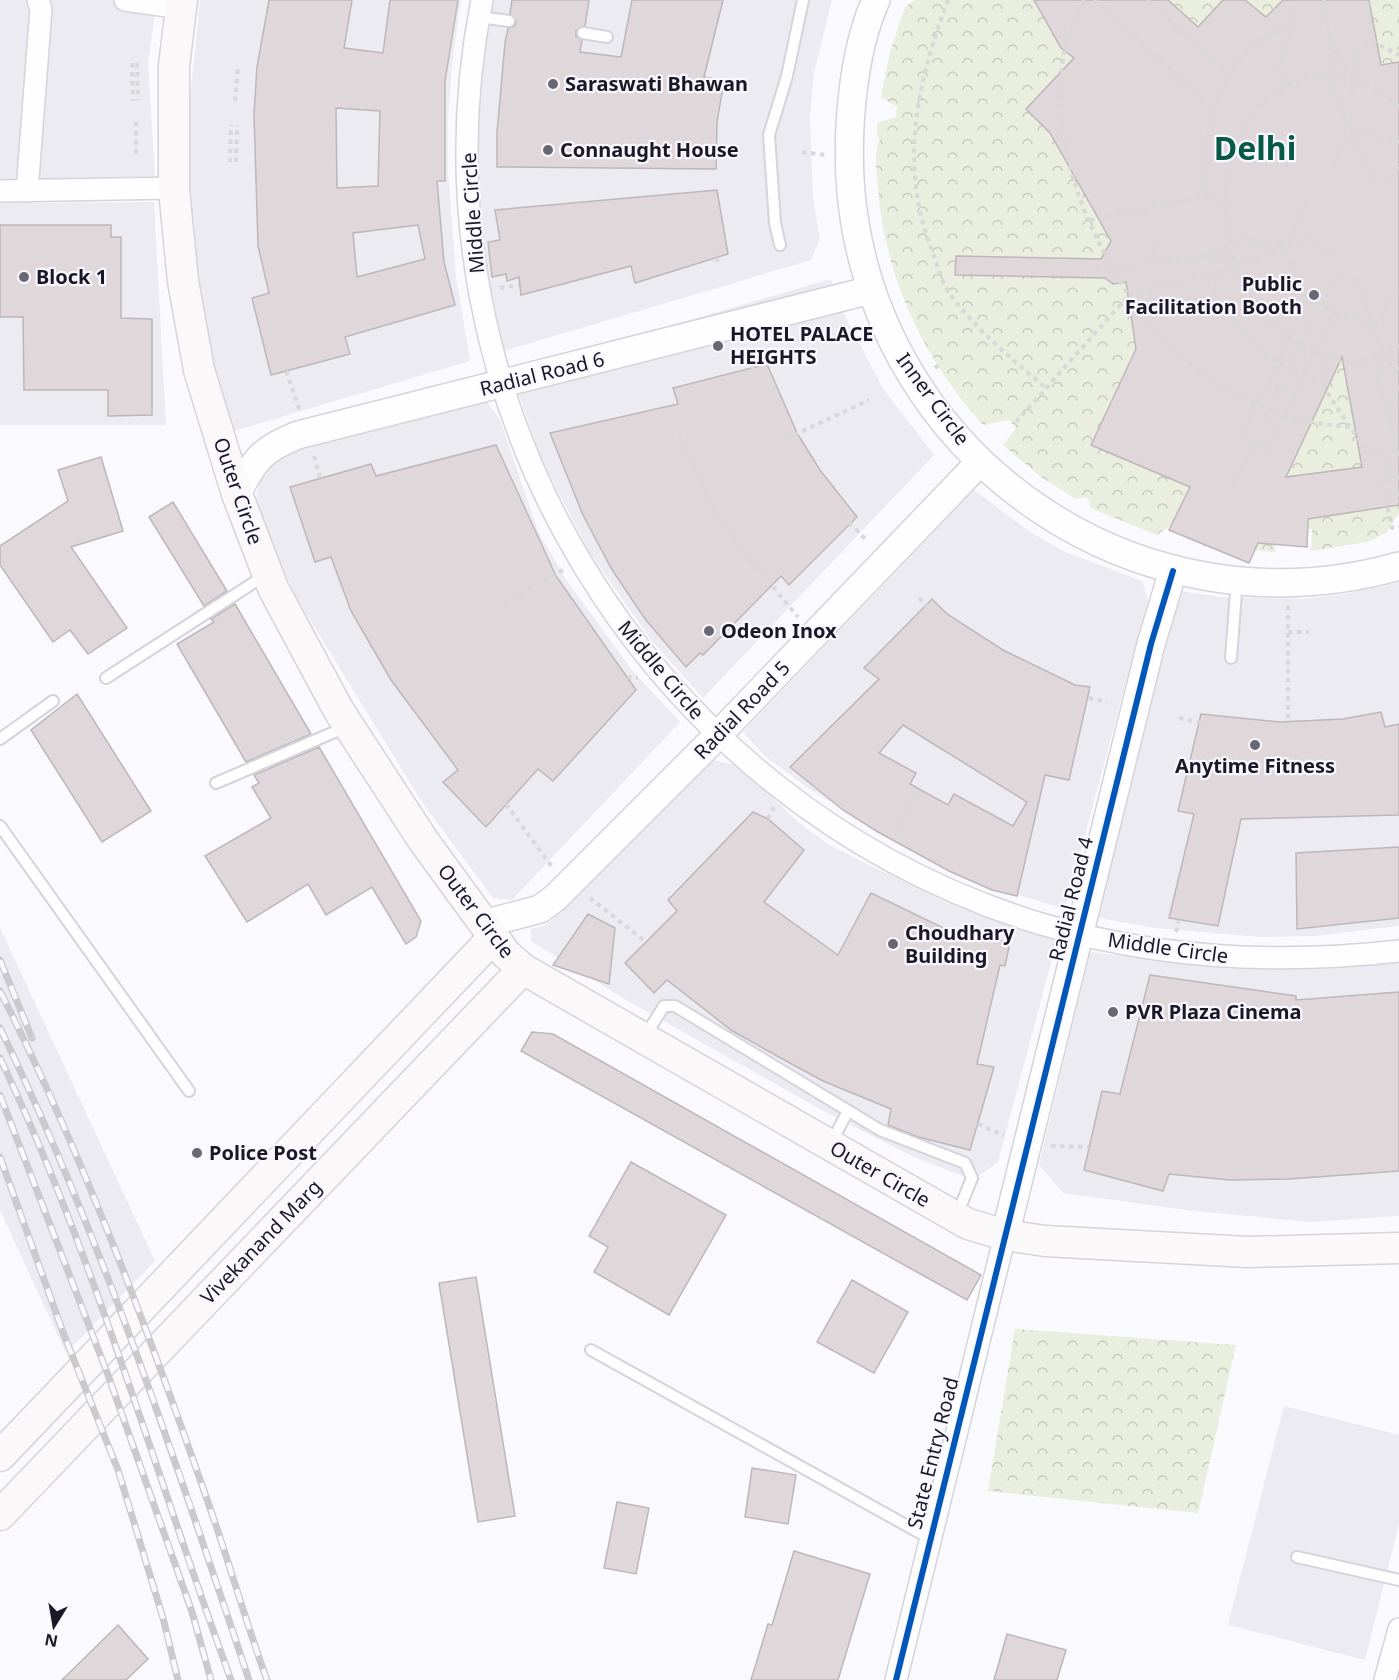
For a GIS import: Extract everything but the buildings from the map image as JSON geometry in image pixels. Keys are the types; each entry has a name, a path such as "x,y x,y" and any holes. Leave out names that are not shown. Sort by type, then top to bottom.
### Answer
{"main road":[{"name":"Outer Circle","path":"181,4 174,66 174,188 183,280 199,370 237,494 267,574 349,726 423,840 488,931 523,969 956,1217 1005,1235 1046,1241 1248,1252 1399,1248"},
{"name":"Vivekanand Marg","path":"0,1456 152,1297 488,931"},
{"name":"Vivekanand Marg","path":"0,1515 523,969"},
{"path":"1351,1251 1399,1264"},
{"path":"152,1297 180,1326"}],"street":[{"path":"27,191 41,9 38,0"},
{"path":"125,0 181,4"},
{"name":"Inner Circle","path":"876,0 854,81 848,159 854,225 871,290 898,352 915,382 946,424 980,462 1014,491 1070,527 1090,538 1173,571 1237,580 1276,582 1332,579 1399,566"},
{"name":"Middle Circle","path":"481,8 469,100 467,171 472,243 484,314 501,383 540,485 579,560 618,620 656,669 717,736 789,795 883,857 985,904 1079,934 1143,948 1246,959 1328,958 1399,951"},
{"path":"0,191 174,188"},
{"name":"Radial Road 6","path":"237,494 251,466 260,455 284,441 501,383 871,290"},
{"name":"Radial Road 5","path":"488,931 531,913 555,898 717,736 980,462"},
{"name":"Radial Road 4","path":"1005,1235 1151,644 1173,571"},
{"name":"State Entry Road","path":"896,1680 1005,1235"},
{"path":"1386,1680 1399,1629"}],"lane":[{"path":"780,244 775,223 769,135 787,76 803,0"},
{"path":"481,8 509,21"},
{"path":"583,33 607,37"},
{"path":"106,678 267,574"},
{"path":"1231,658 1237,580"},
{"path":"0,739 53,701"},
{"path":"216,783 349,726"},
{"path":"0,826 189,1090"},
{"path":"643,1039 664,1006 675,1006 880,1130 965,1163 972,1178 956,1217"},
{"path":"830,1145 848,1111"},
{"path":"591,1350 929,1538"},
{"path":"1297,1557 1399,1580"}],"path":[{"path":"948,0 928,52 916,105 914,147 916,201 930,248 948,291 976,327 1047,389"},
{"path":"1084,0 1062,50 1059,99 1064,145 1079,195 1107,259 1129,295 1148,324 1190,363 1245,399 1303,421 1350,427"},
{"path":"1094,0 1213,108"},
{"path":"1147,0 1230,75"},
{"path":"1287,85 1278,70 1292,27 1288,0"},
{"path":"1324,0 1330,44 1329,81 1352,130 1366,168 1375,181"},
{"path":"1367,0 1372,41"},
{"path":"1204,197 1203,166 1206,133 1213,108 1230,75 1239,61 1259,42 1279,30 1292,27"},
{"path":"1372,41 1399,55"},
{"path":"1358,81 1357,55 1372,41"},
{"path":"1330,44 1353,76 1352,130 1332,164"},
{"path":"135,63 136,100"},
{"path":"235,101 238,67"},
{"path":"1399,107 1358,81 1330,75 1317,76 1287,85 1261,105 1241,132 1228,169 1225,202 1226,229 1236,268 1259,309 1275,326 1306,350 1325,358 1356,361 1390,351 1399,345"},
{"path":"136,122 136,156"},
{"path":"230,162 231,125"},
{"path":"236,162 237,125"},
{"path":"1352,130 1398,140"},
{"path":"1388,185 1399,167"},
{"path":"1090,220 1204,197 1225,202"},
{"path":"1283,245 1308,201"},
{"path":"1207,256 1242,239 1283,245"},
{"path":"1096,269 1207,256 1246,263 1283,245 1308,239 1334,255"},
{"path":"1152,243 1154,261"},
{"path":"1283,245 1308,298 1335,312 1374,326"},
{"path":"714,249 719,266"},
{"path":"1016,422 1129,295 1236,268"},
{"path":"1322,305 1340,271"},
{"path":"1203,276 1232,322 1268,357 1289,370 1324,379"},
{"path":"1356,278 1385,357 1399,376"},
{"path":"490,290 519,285"},
{"path":"1374,326 1399,288"},
{"path":"1308,298 1240,437 1253,444 1267,450 1335,312"},
{"path":"1290,368 1313,321"},
{"path":"1390,351 1399,370"},
{"path":"749,357 754,374"},
{"path":"1385,357 1377,380 1390,418 1399,459"},
{"path":"1325,358 1324,388 1364,446 1388,457"},
{"path":"1277,361 1304,374"},
{"path":"286,371 300,411"},
{"path":"1267,382 1294,396"},
{"path":"1262,426 1283,383"},
{"path":"1390,418 1399,385"},
{"path":"786,439 869,400"},
{"path":"679,435 712,508 748,557 814,636"},
{"path":"1233,488 1253,444"},
{"path":"1388,457 1399,448"},
{"path":"312,450 320,478"},
{"path":"1388,457 1399,501"},
{"path":"1399,477 1382,481 1392,528 1399,527"},
{"path":"843,516 867,541"},
{"path":"504,603 579,560"},
{"path":"919,598 932,611"},
{"path":"1288,599 1288,731"},
{"path":"1288,632 1309,632"},
{"path":"627,677 639,678"},
{"path":"1080,696 1107,702"},
{"path":"1179,718 1207,724"},
{"path":"895,834 921,786"},
{"path":"507,804 546,863"},
{"path":"581,890 646,942"},
{"path":"978,1124 1005,1137"},
{"path":"1044,1146 1089,1147"}],"shaded area":[{"path":"0,0 157,0 148,63 155,176 0,181"},
{"path":"200,0 461,0 452,64 448,117 448,170 456,277 470,361 234,431 216,421 189,241 188,119"},
{"path":"490,0 832,0 814,73 810,115 813,198 820,239 811,260 504,351 483,251 476,144"},
{"path":"154,202 166,425 0,425 0,203"},
{"path":"831,279 846,318 884,390 934,455 703,698 652,641 590,553 541,458 511,372"},
{"path":"480,392 500,420 538,531 565,578 631,669 680,722 512,900 493,898 422,802 296,597 255,506 261,474 280,451"},
{"path":"974,490 1030,532 1065,552 1142,581 1148,600 1065,909 999,889 900,845 808,788 765,756 743,732"},
{"path":"1399,582 1399,926 1315,936 1261,937 1155,928 1094,917 1178,591 1222,597 1304,599 1345,594"},
{"path":"709,759 739,766 797,821 828,844 851,856 945,902 998,922 1057,940 998,1162 973,1180 916,1158 827,1113 621,997 531,941 531,929 544,926 554,918"},
{"path":"0,928 155,1261 66,1353 0,1210"},
{"path":"1090,952 1218,967 1274,969 1331,966 1399,958 1399,1216 1310,1222 1186,1210 1063,1193 1039,1165"},
{"path":"1284,1406 1399,1435 1399,1524 1365,1660 1228,1625"}],"green space":[{"path":"915,0 1399,0 1399,513 1386,533 1367,542 1311,551 1312,529 1276,529 1275,552 1203,546 1196,529 1177,521 1157,535 1095,510 1090,507 1089,500 1085,497 1076,499 1041,477 1003,445 1016,428 1009,420 983,425 943,373 911,316 889,254 882,222 876,163 880,139 877,136 877,123 896,117 897,107 881,97 890,52 905,7"},
{"path":"1015,1329 1236,1345 1198,1513 988,1491"}],"railway":[{"path":"0,960 32,1038"},
{"path":"0,991 60,1117 114,1246 210,1508 267,1680"},
{"path":"0,1028 72,1187 104,1268 165,1432 249,1680"},
{"path":"0,1058 34,1133 95,1288 231,1680"},
{"path":"0,1095 108,1375 192,1612 211,1680"},
{"path":"0,1157 64,1335 118,1470 163,1618 178,1680"}],"cycle path":[{"path":"896,1680 1151,644 1173,571"}],"place":[{"name":"Saraswati Bhawan","path":"553,84"},
{"name":"Connaught House","path":"548,150"},
{"name":"Block 1","path":"24,277"},
{"name":"Public Facilitation Booth","path":"1314,295"},
{"name":"HOTEL PALACE HEIGHTS","path":"718,346"},
{"name":"Odeon Inox","path":"709,631"},
{"name":"Anytime Fitness","path":"1255,745"},
{"name":"Choudhary Building","path":"893,944"},
{"name":"PVR Plaza Cinema","path":"1113,1012"},
{"name":"Police Post","path":"197,1153"}],"district":[{"name":"Delhi","path":"1255,149"}]}
